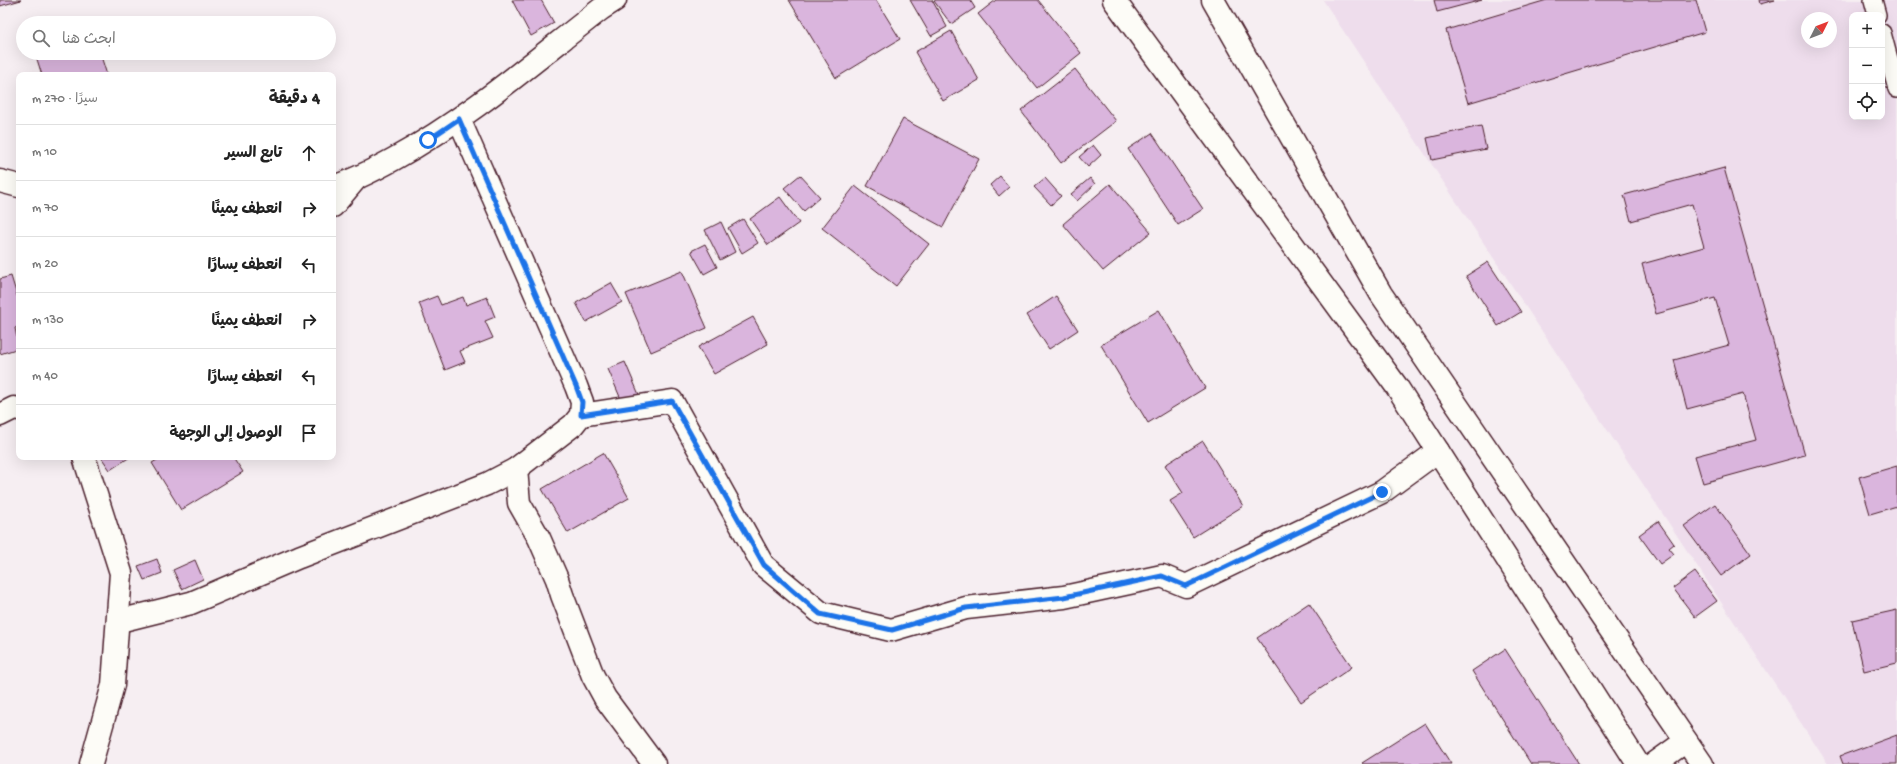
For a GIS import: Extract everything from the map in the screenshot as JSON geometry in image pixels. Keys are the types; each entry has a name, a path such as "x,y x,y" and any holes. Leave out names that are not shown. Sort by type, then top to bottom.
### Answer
{"street":[{"path":"1114,0 1398,387 1638,764"},
{"path":"1212,0 1381,294 1702,764"},
{"path":"336,186 355,180 428,140 459,119 608,3"},
{"path":"119,621 190,603 299,557 487,484 516,469 573,425 581,415 582,402 576,386 459,119"},
{"path":"336,202 355,180"},
{"path":"0,181 16,185"},
{"path":"581,415 672,401 764,565 820,614 892,630 966,608 1064,597 1162,576 1186,586 1382,492 1438,451"},
{"path":"0,415 16,408"},
{"path":"85,460 121,573 119,621 113,685 91,764"},
{"path":"516,469 520,503 539,538 557,579 593,676 605,698 654,764"},
{"path":"1654,764 1686,742"}],"lane":[{"path":"1873,0 1876,12"},
{"path":"1885,44 1897,89"}],"shaded area":[{"path":"1323,0 1897,0 1897,764 1828,764"}],"building":[{"path":"0,0 21,0 0,6"},
{"path":"512,0 541,0 554,23 531,36"},
{"path":"789,0 876,0 900,39 836,78"},
{"path":"910,0 932,0 947,27 931,36"},
{"path":"970,0 975,8 951,24 934,1"},
{"path":"996,0 1038,0 1081,53 1037,88 978,14"},
{"path":"1434,0 1482,0 1437,12"},
{"path":"1547,0 1696,0 1705,32 1468,103 1446,30"},
{"path":"1759,0 1775,0 1760,4"},
{"path":"951,31 979,80 943,101 915,52"},
{"path":"37,60 102,60 106,72 41,72"},
{"path":"1075,69 1116,121 1061,163 1021,111"},
{"path":"903,119 979,159 943,227 867,186"},
{"path":"1481,126 1486,149 1432,160 1427,138"},
{"path":"1152,133 1203,209 1178,225 1128,149"},
{"path":"1093,145 1101,155 1088,167 1079,157"},
{"path":"1724,168 1805,455 1703,483 1695,456 1756,440 1743,394 1687,409 1674,360 1729,345 1715,298 1656,314 1642,264 1704,247 1692,204 1631,221 1624,195"},
{"path":"800,175 820,197 804,211 784,188"},
{"path":"1000,176 1009,187 999,196 990,185"},
{"path":"1045,178 1061,196 1051,205 1034,187"},
{"path":"1090,178 1095,184 1077,201 1071,194"},
{"path":"1110,184 1151,232 1103,271 1063,224"},
{"path":"855,186 929,244 896,286 822,228"},
{"path":"780,197 799,223 768,245 750,219"},
{"path":"743,219 758,243 742,253 728,228"},
{"path":"721,222 735,252 720,260 705,230"},
{"path":"705,244 717,267 704,274 691,251"},
{"path":"1488,262 1521,312 1498,326 1466,276"},
{"path":"682,271 707,328 651,352 626,294"},
{"path":"11,276 16,292 16,349 0,354 0,279"},
{"path":"611,283 622,302 586,322 576,303"},
{"path":"437,296 441,305 463,297 466,305 487,297 495,317 485,321 493,338 460,351 465,362 445,370 419,303"},
{"path":"1056,296 1078,330 1049,349 1027,315"},
{"path":"1159,310 1205,388 1148,423 1101,345"},
{"path":"753,317 768,344 714,374 698,347"},
{"path":"625,362 640,397 623,404 608,369"},
{"path":"1203,441 1243,506 1193,537 1170,501 1183,493 1165,465"},
{"path":"603,453 629,498 568,533 542,489"},
{"path":"103,460 125,460 110,470"},
{"path":"157,460 235,460 243,472 181,510 152,463"},
{"path":"1897,466 1897,506 1870,514 1859,477"},
{"path":"1715,504 1751,554 1721,576 1684,526"},
{"path":"1658,521 1674,544 1669,548 1674,554 1660,564 1639,535"},
{"path":"157,559 162,573 144,580 138,566"},
{"path":"195,560 203,579 182,589 173,570"},
{"path":"1695,572 1717,601 1695,617 1673,588"},
{"path":"1309,603 1352,667 1301,702 1257,638"},
{"path":"1897,610 1897,663 1864,671 1852,620"},
{"path":"1505,649 1579,764 1531,764 1472,671"},
{"path":"1425,723 1451,764 1362,763"},
{"path":"1897,735 1897,764 1843,764 1840,756"}],"route":[{"path":"428,140 459,119 576,386 582,402 581,415 672,401 764,565 820,614 892,630 966,608 1064,597 1162,576 1186,586 1382,492"}]}
